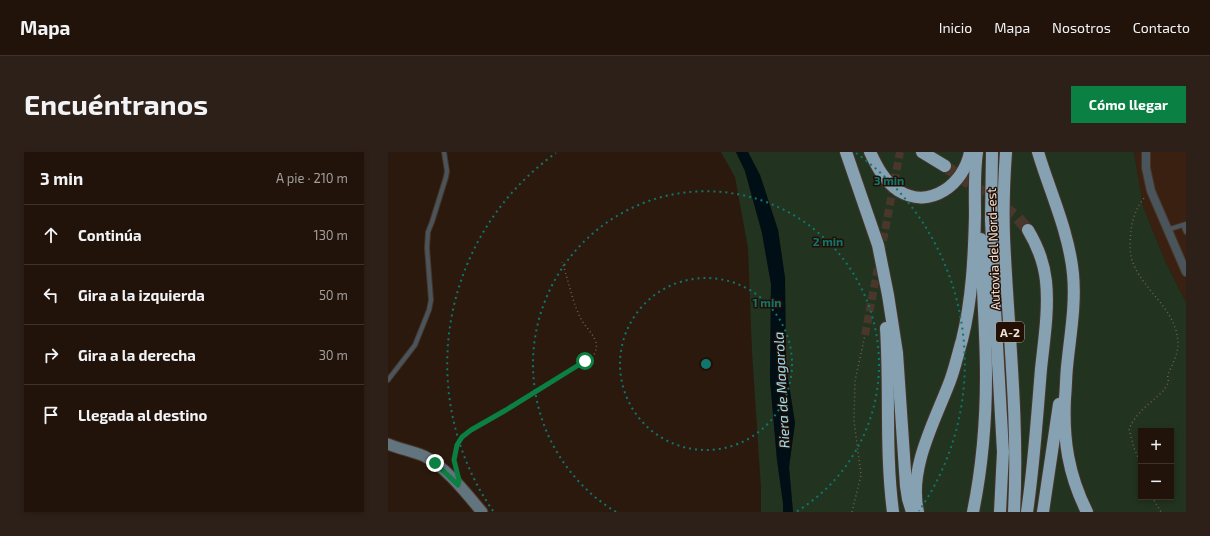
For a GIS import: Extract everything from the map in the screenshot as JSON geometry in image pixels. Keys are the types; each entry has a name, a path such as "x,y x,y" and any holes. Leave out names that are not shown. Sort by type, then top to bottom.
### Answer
{"highway":[{"path":"846,152 879,252 888,295 897,353 904,472 908,499 912,512"},
{"path":"870,152 878,170 891,184 904,193 923,197 938,194 951,186 963,173 970,152"},
{"path":"922,152 945,166"},
{"path":"918,512 916,487 918,470 927,440 951,379 966,318 971,287 978,152"},
{"path":"973,512 979,484 984,431 986,377 978,152"},
{"name":"Autovia del Nord-est","path":"992,152 994,294 1003,452 1000,512"},
{"name":"Autovia del Nord-est","path":"1006,152 1004,235 1016,451 1014,512"},
{"path":"1038,152 1063,226 1073,273 1073,311 1066,369 1064,427 1066,446 1075,486 1087,512"},
{"path":"870,224 886,323 888,361 889,485 893,512"},
{"path":"1027,512 1035,444 1045,331 1047,289 1040,255 1033,237 1028,230"},
{"path":"1043,512 1061,389 1066,369"}],"main road":[{"path":"388,444 424,456 435,463 458,485 482,512"}],"street":[{"path":"1146,152 1146,168 1151,191 1186,272"}],"lane":[{"path":"388,380 415,345 429,310 431,300 427,248 428,232 446,177 447,171 444,152"},
{"path":"1167,230 1185,225 1186,232"}],"path":[{"path":"1138,457 1128,429 1137,414 1164,390 1168,383 1167,375 1171,369 1178,346 1176,330 1170,317 1161,302 1140,276 1133,262 1130,250 1130,236 1133,218 1137,207 1151,191"},
{"path":"456,470 454,460 455,450 459,440 466,433 594,355 596,350 596,341 581,320 562,262"},
{"path":"852,512 861,475 854,421 855,381 865,336"},
{"path":"1154,500 1161,512"}],"shaded area":[{"path":"1134,152 1186,152 1186,302 1166,263 1143,206"}],"green space":[{"path":"721,152 736,152 745,171 762,233 771,284 770,380 783,512 761,512 748,248 735,177"},
{"path":"748,152 1134,152 1143,206 1166,263 1186,302 1186,512 793,512 789,467 795,423 786,366 785,278 778,230 760,175"}],"water":[{"name":"Riera de Magarola","path":"736,152 748,152 760,175 778,230 785,278 786,366 795,423 789,467 793,512 783,512 777,460 770,380 771,284 762,233 745,171"}],"tunnel":[{"path":"865,335 900,152"},
{"path":"945,166 1017,217 1028,230"}],"route":[{"path":"435,463 458,485 459,480 454,460 455,450 459,440 462,437 471,430 585,361"}]}
